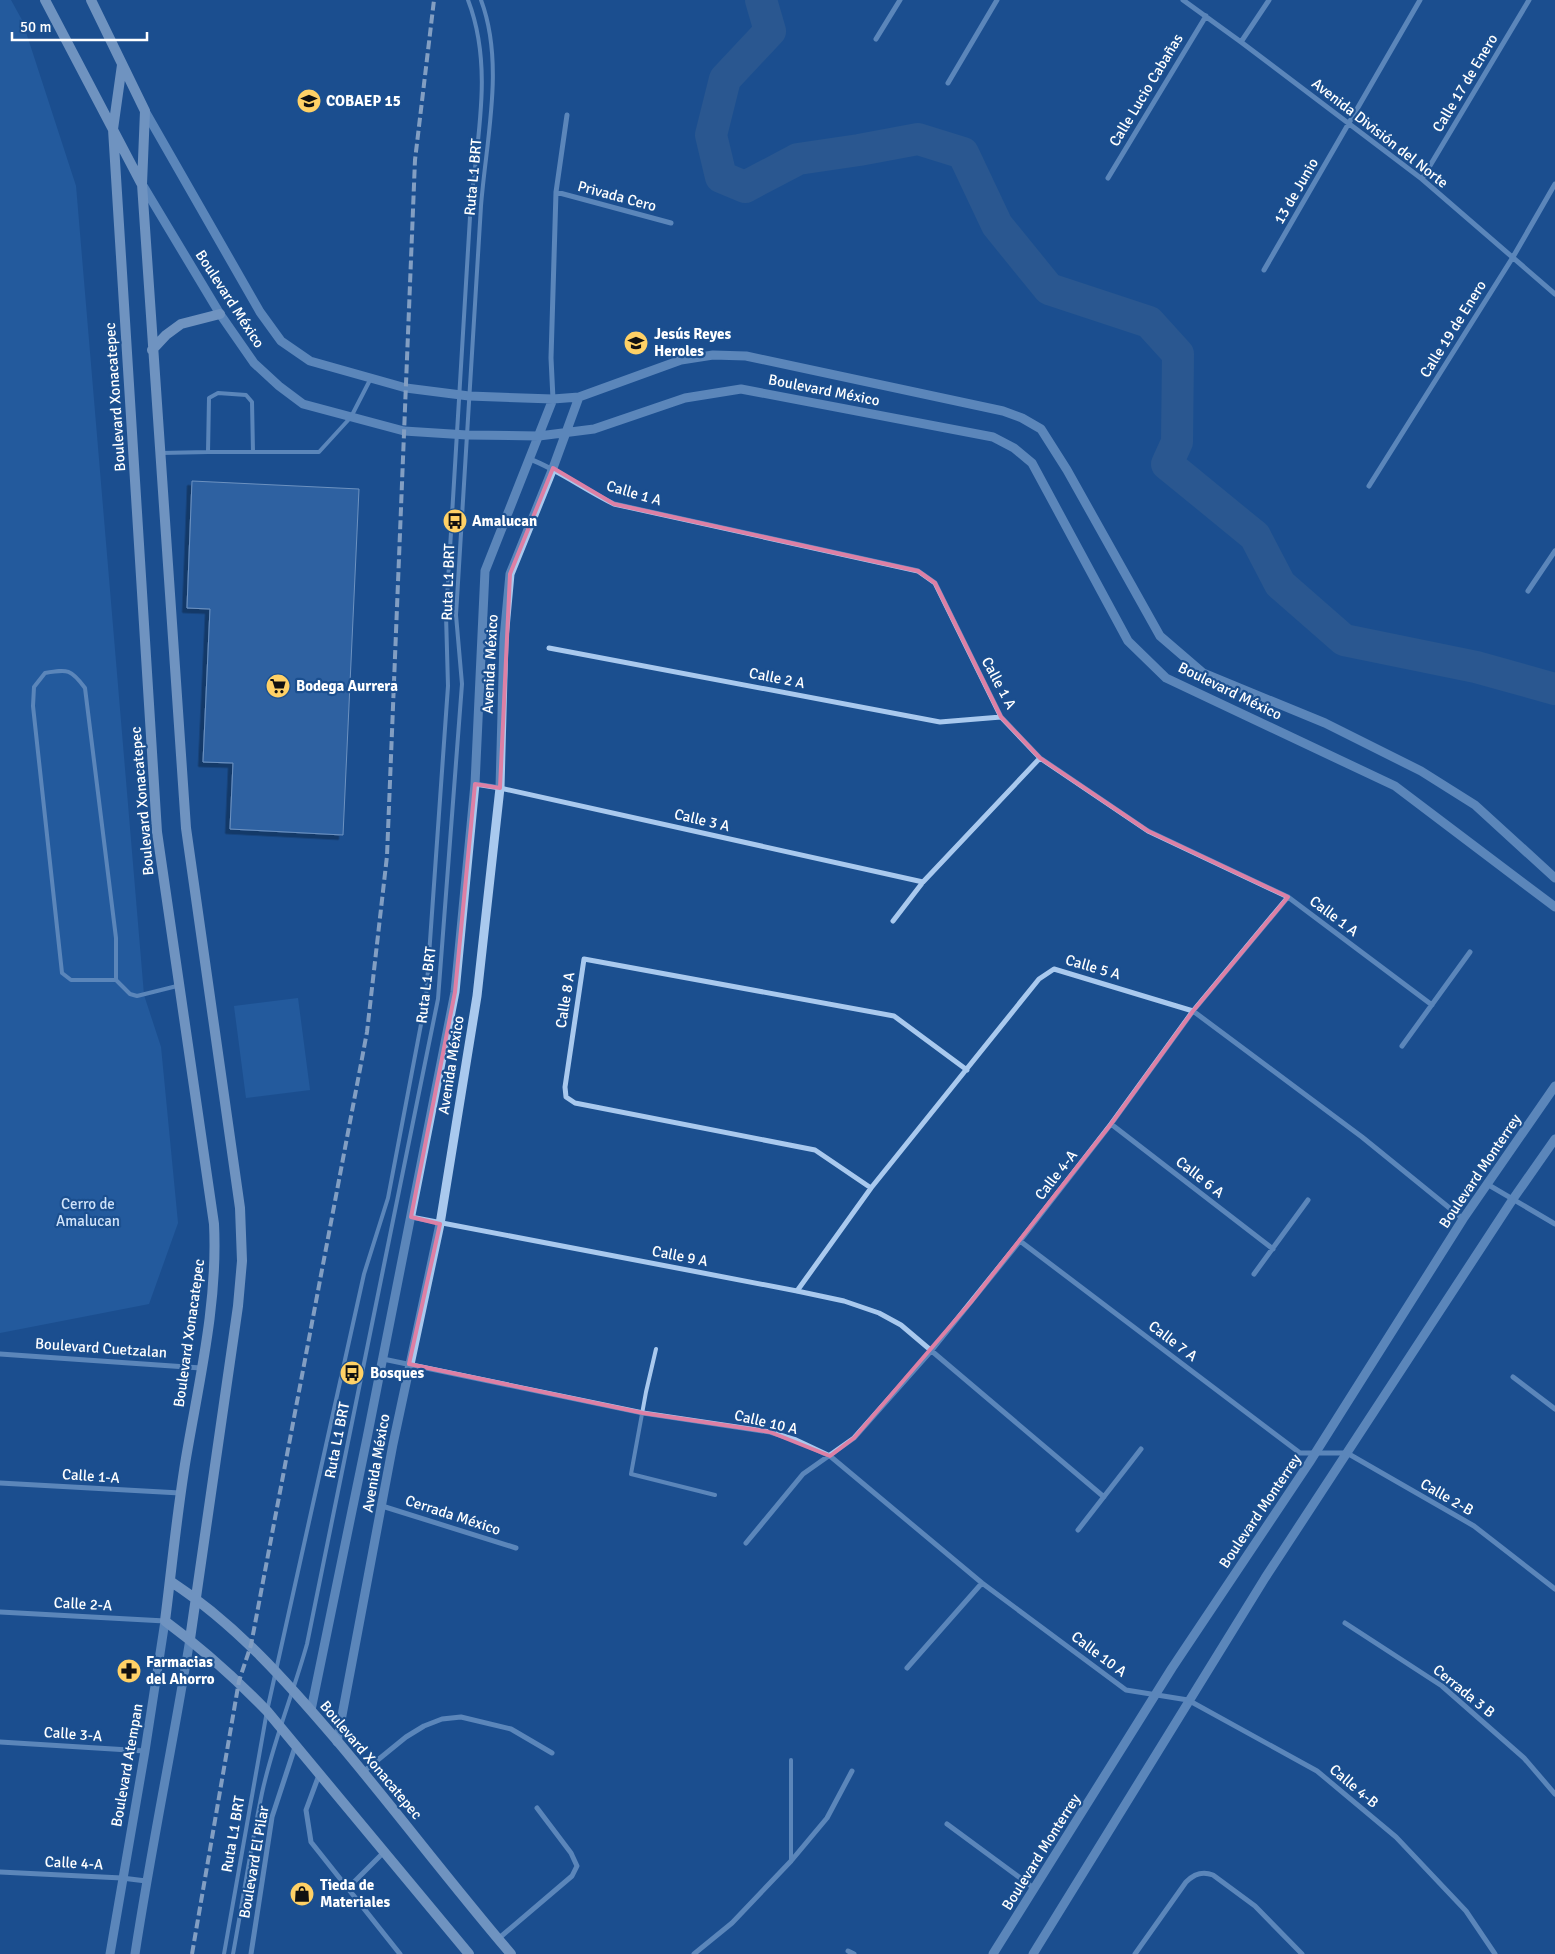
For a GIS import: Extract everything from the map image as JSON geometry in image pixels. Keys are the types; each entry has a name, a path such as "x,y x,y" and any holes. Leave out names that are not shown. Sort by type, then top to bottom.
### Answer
{"main road":[{"name":"Boulevard Xonacatepec","path":"45,0 113,128 157,832 214,1232 215,1257 212,1301 180,1493 170,1581 195,1598 251,1645 294,1690 511,1954"},
{"path":"91,0 145,111 142,184 186,828 240,1208 242,1261 238,1306 190,1639"},
{"path":"113,128 122,65"},
{"name":"Boulevard México","path":"113,128 142,184"},
{"path":"152,350 166,335 181,324 220,314"},
{"name":"Boulevard Atempan","path":"165,1620 170,1581"},
{"path":"165,1620 239,1681 267,1711 469,1954"}],"street":[{"path":"876,39 900,0"},
{"path":"948,83 996,0"},
{"name":"Avenida División del Norte","path":"1183,0 1422,179 1555,294"},
{"path":"1241,42 1269,0"},
{"name":"13 de Junio","path":"1264,270 1420,0"},
{"name":"Calle 17 de Enero","path":"1422,179 1529,0"},
{"name":"Calle Lucio Cabañas","path":"1108,178 1206,16"},
{"name":"Boulevard México","path":"145,111 260,312 281,341 310,362 406,388 470,396 553,398 579,397 681,360 712,355 746,356 993,409 1022,418 1041,429 1068,470 1160,636 1202,673 1325,723 1421,771 1475,805 1555,878"},
{"path":"553,398 551,358 556,192 567,115"},
{"name":"Boulevard México","path":"142,184 220,314 254,363 279,386 303,404 404,431 457,435 539,436 594,428 685,398 741,389 993,437 1014,448 1032,463 1128,641 1166,678 1395,786 1555,907"},
{"name":"Calle 19 de Enero","path":"1369,486 1512,257 1555,184"},
{"name":"Privada Cero","path":"556,192 671,223"},
{"name":"Avenida México","path":"338,1742 409,1364 440,1224 477,996 500,788 504,640 510,574 553,468 579,397"},
{"name":"Avenida México","path":"311,1710 383,1359 455,992 475,784 485,571 553,398"},
{"name":"Calle 1 A","path":"530,459 553,468 588,492 614,504 918,571 935,583 1000,716 1040,758 1148,831 1288,897 1432,1004"},
{"path":"1528,591 1555,550"},
{"name":"Calle 2 A","path":"549,648 940,722 1000,716"},
{"path":"893,921 922,882 1040,758"},
{"name":"Calle 3 A","path":"475,784 922,882"},
{"name":"Calle 4-A","path":"746,1543 803,1474 854,1438 932,1350 1111,1124 1193,1011 1288,897"},
{"path":"1402,1046 1470,952"},
{"name":"Calle 8 A","path":"870,1188 815,1150 574,1103 566,1097 565,1087 584,960 894,1016 968,1070"},
{"name":"Calle 5 A","path":"797,1291 870,1188 968,1070 1039,978 1054,969 1193,1011 1362,1137 1464,1219"},
{"name":"Boulevard Monterrey","path":"993,1954 1156,1694 1464,1219 1555,1086"},
{"name":"Calle 6 A","path":"1111,1124 1273,1250"},
{"path":"1033,1954 1188,1700 1347,1453 1555,1138"},
{"path":"1487,1184 1555,1224"},
{"path":"1254,1274 1308,1200"},
{"name":"Calle 9 A","path":"411,1217 797,1291 844,1302 879,1313 901,1325 932,1350 1104,1497"},
{"name":"Calle 7 A","path":"1020,1240 1300,1453 1314,1453"},
{"name":"Boulevard Cuetzalan","path":"0,1354 201,1368"},
{"name":"Calle 10 A","path":"383,1359 642,1413 770,1432 796,1440 830,1456 982,1583 1126,1690 1140,1694 1156,1694"},
{"path":"1513,1377 1555,1408"},
{"path":"1078,1530 1141,1449"},
{"name":"Calle 2-B","path":"1314,1453 1347,1453 1474,1526 1555,1588"},
{"name":"Calle 1-A","path":"0,1483 180,1493"},
{"name":"Cerrada México","path":"382,1506 516,1548"},
{"path":"907,1668 982,1583"},
{"name":"Calle 2-A","path":"0,1612 165,1620"},
{"name":"Boulevard Atempan","path":"110,1954 145,1751 165,1620"},
{"name":"Cerrada 3 B","path":"1345,1623 1442,1686 1524,1758 1555,1794"},
{"path":"136,1954 146,1881 170,1758 190,1639"},
{"name":"Calle 4-B","path":"1156,1694 1188,1700 1316,1771 1396,1838 1466,1911 1495,1954"},
{"path":"363,1772 406,1737 424,1726 442,1719 460,1717 511,1729 552,1753"},
{"name":"Calle 3-A","path":"0,1742 145,1751"},
{"name":"Boulevard El Pilar","path":"250,1954 272,1817 296,1747"},
{"path":"694,1954 732,1923 791,1861 826,1818 852,1770"},
{"path":"319,1775 306,1810 311,1842 400,1954"},
{"path":"498,1939 572,1876 577,1866 571,1853 537,1808"},
{"path":"947,1824 1035,1889"},
{"path":"348,1888 384,1852"},
{"name":"Calle 4-A","path":"0,1872 122,1878 146,1881"},
{"path":"1135,1954 1186,1882 1192,1876 1207,1873 1213,1874 1255,1906 1302,1954"}],"lane":[{"name":"Ruta L1 BRT","path":"224,1954 267,1711 364,1274 388,1198 426,998 448,686 446,615 459,395 472,188 483,74 478,29 468,0"},
{"name":"Ruta L1 BRT","path":"233,1954 262,1792 280,1726 294,1690 307,1644 438,999 462,684 456,615 482,191 492,76 491,41 481,0"},
{"path":"159,453 319,452 351,417 371,378"},
{"path":"208,452 209,398 218,393 246,394 252,402 253,452"},
{"path":"116,980 71,980 62,973 33,706 34,688 45,673 62,670 75,674 85,688 116,938 116,980 130,994 137,996 179,985"},
{"path":"656,1349 631,1474 715,1495"},
{"path":"791,1760 791,1861"}],"highlighted area":[{"path":"553,468 614,504 918,571 935,583 1001,717 1040,758 1148,831 1288,897 1193,1011 1111,1124 971,1302 854,1438 830,1456 770,1432 643,1413 409,1364 440,1224 411,1217 455,992 475,784 500,788 510,574"}],"green space":[{"name":"Cerro de Amalucan","path":"0,0 11,0 22,20 76,186 144,995 161,1047 178,1223 149,1304 0,1333"},
{"path":"298,998 310,1090 246,1098 234,1006"}],"building":[{"name":"Bodega Aurrera","path":"192,481 359,489 343,835 230,829 233,763 203,762 210,609 187,608"}],"waterway":[{"path":"761,0 770,31 725,79 711,135 721,177 745,187 798,159 918,139 963,153 997,225 1049,289 1149,322 1178,354 1177,442 1167,464 1255,536 1280,584 1344,640 1476,667 1555,689"}],"railway":[{"path":"192,1954 239,1681 251,1645 367,1032 387,856 415,160 434,0"}],"place":[{"name":"COBAEP 15","path":"309,101"},
{"name":"Jesús Reyes Heroles","path":"636,343"},
{"name":"Amalucan","path":"455,521"},
{"name":"Bodega Aurrera","path":"278,686"},
{"name":"Bosques","path":"352,1373"},
{"name":"Farmacias del Ahorro","path":"129,1671"},
{"name":"Tieda de Materiales","path":"302,1894"}]}
